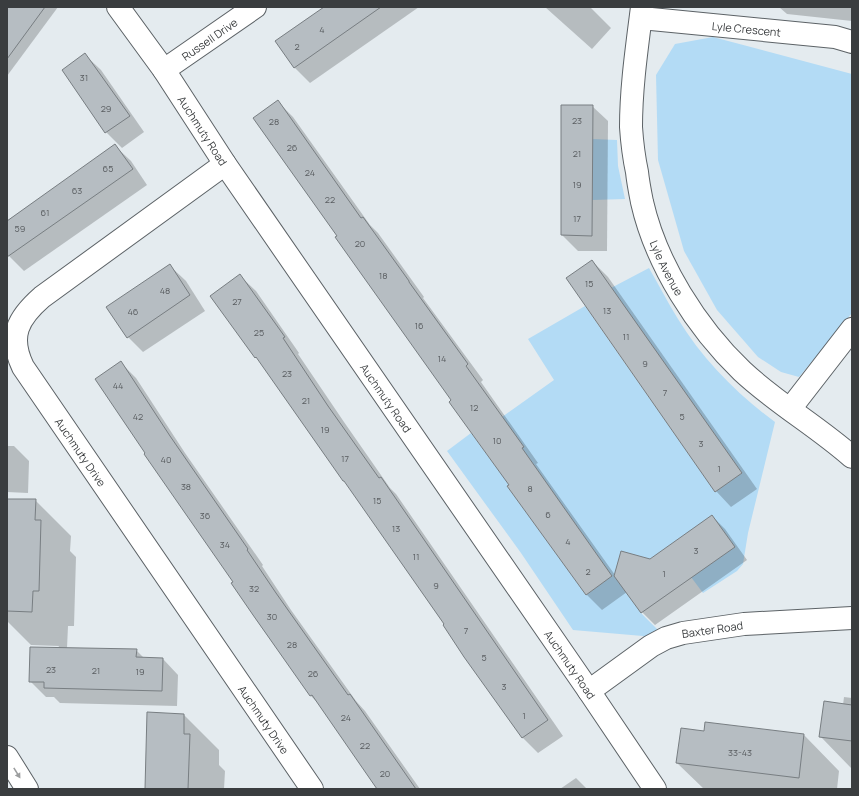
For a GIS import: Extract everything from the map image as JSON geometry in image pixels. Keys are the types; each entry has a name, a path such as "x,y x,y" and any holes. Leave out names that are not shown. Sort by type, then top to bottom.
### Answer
{"street":[{"name":"Auchmuty Road","path":"118,7 164,70 225,164 590,691 655,789"},
{"name":"Russell Drive","path":"164,70 255,7"},
{"name":"Lyle Crescent","path":"641,12 835,37 852,42"},
{"name":"Lyle Avenue","path":"641,12 632,95 631,129 642,203 654,240 670,276 689,308 706,332 744,373 766,392 852,457"},
{"name":"Auchmuty Drive","path":"225,164 38,300 30,308 19,325 16,346 18,357 23,367 312,789"},
{"path":"790,409 852,329"},
{"name":"Baxter Road","path":"590,691 651,646 666,638 683,632 744,624 852,618"},
{"path":"7,757 27,789"}],"shaded area":[{"path":"713,37 852,74 852,313 799,377 781,372 758,357 717,310 684,251 658,160 656,75 675,44"},
{"path":"592,139 617,140 618,166 625,199 592,200"},
{"path":"649,268 678,319 698,348 734,388 775,422 748,533 743,564 737,571 703,593 691,577 735,547 714,518 702,526 700,524 637,568 641,613 666,638 573,630 521,553 447,451 471,433 496,467 523,447 502,417 554,380 528,339 585,306 715,492 742,473 611,288","holes":["535,467 612,576 586,595 507,486"]}],"building":[{"path":"7,7 45,7 7,59"},
{"path":"324,7 381,7 294,68 275,41"},
{"path":"85,53 130,116 105,133 62,70"},
{"path":"278,100 361,218 363,217 468,364 466,366 524,447 522,448 612,576 586,595 507,486 509,485 449,402 451,400 335,237 337,236 253,118"},
{"path":"561,105 593,105 592,236 561,235"},
{"path":"115,144 133,169 7,257 7,221"},
{"path":"592,260 742,473 715,492 566,278"},
{"path":"170,264 190,295 127,338 106,307"},
{"path":"240,274 285,337 283,338 328,406 379,478 381,477 548,720 522,738 464,657 443,625 444,624 344,481 256,357 255,358 210,296"},
{"path":"121,361 276,593 348,695 350,694 416,789 377,789 312,695 310,696 253,615 231,583 233,582 144,454 145,453 95,379"},
{"path":"7,499 36,499 35,520 41,520 39,591 33,591 32,612 7,611"},
{"path":"712,515 735,547 641,613 614,576 621,551 650,559"},
{"path":"30,647 137,649 136,657 163,658 162,691 44,688 44,682 29,682"},
{"path":"824,701 852,705 852,741 819,737"},
{"path":"147,712 184,714 184,734 190,734 188,789 145,789"},
{"path":"705,722 804,734 799,778 676,763 681,728 704,731"}]}
